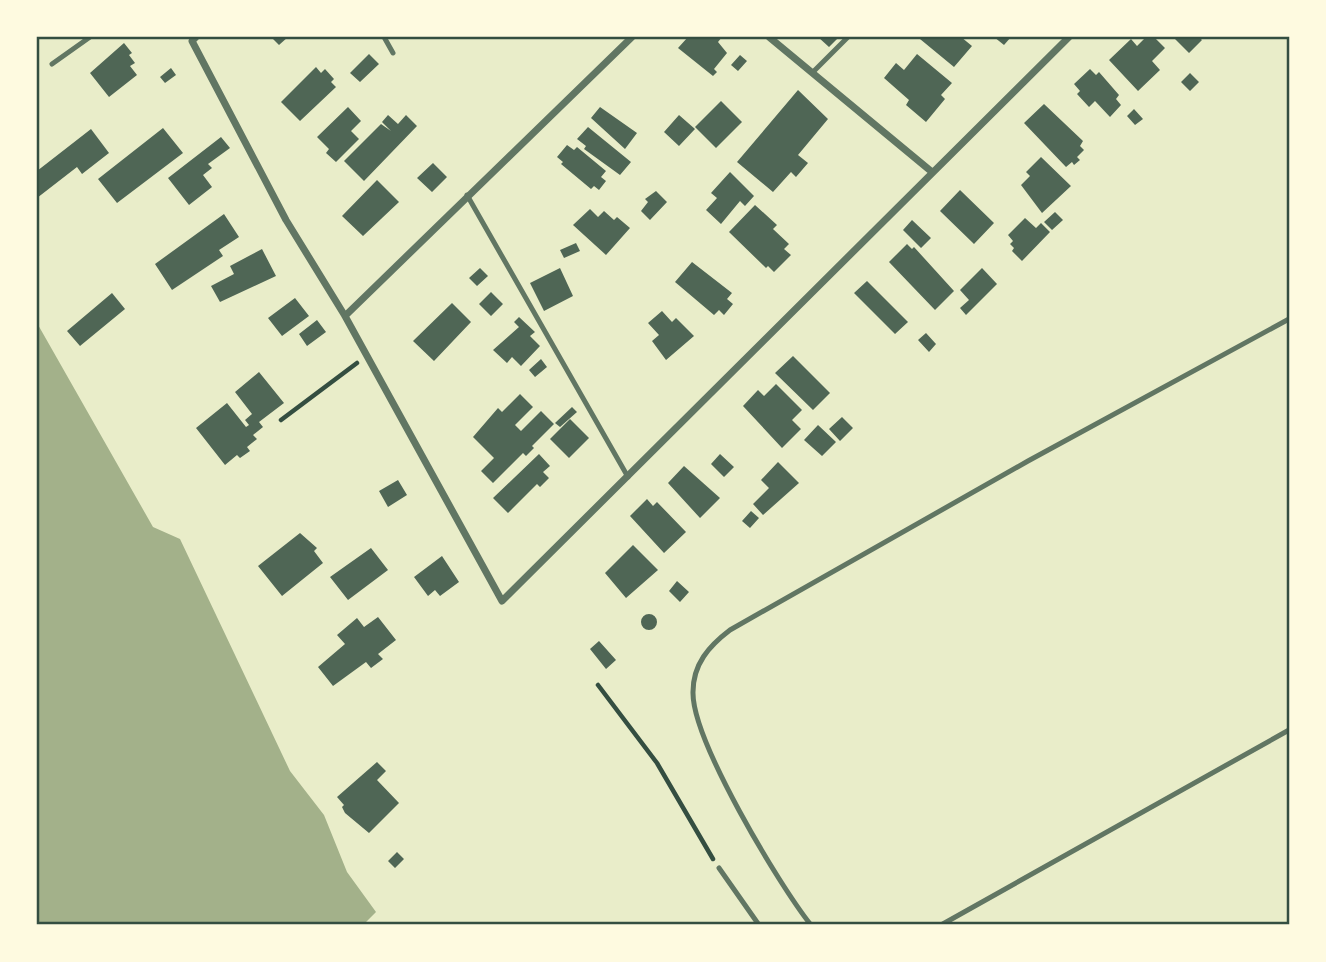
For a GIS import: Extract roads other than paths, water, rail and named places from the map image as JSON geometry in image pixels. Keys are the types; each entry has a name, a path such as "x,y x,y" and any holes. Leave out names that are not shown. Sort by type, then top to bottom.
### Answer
{"street":[{"path":"345,316 632,37"},
{"path":"769,37 932,172"},
{"path":"193,38 286,220 345,316 502,601 1069,37"}],"lane":[{"path":"51,64 90,37"},
{"path":"384,37 393,53"},
{"path":"813,72 848,37"},
{"path":"467,195 628,477"},
{"path":"811,925 796,906 756,839 708,749 694,714 695,672 712,644 730,630 1004,475 1289,319"},
{"path":"941,925 1289,730"},
{"path":"719,868 759,925"}]}
